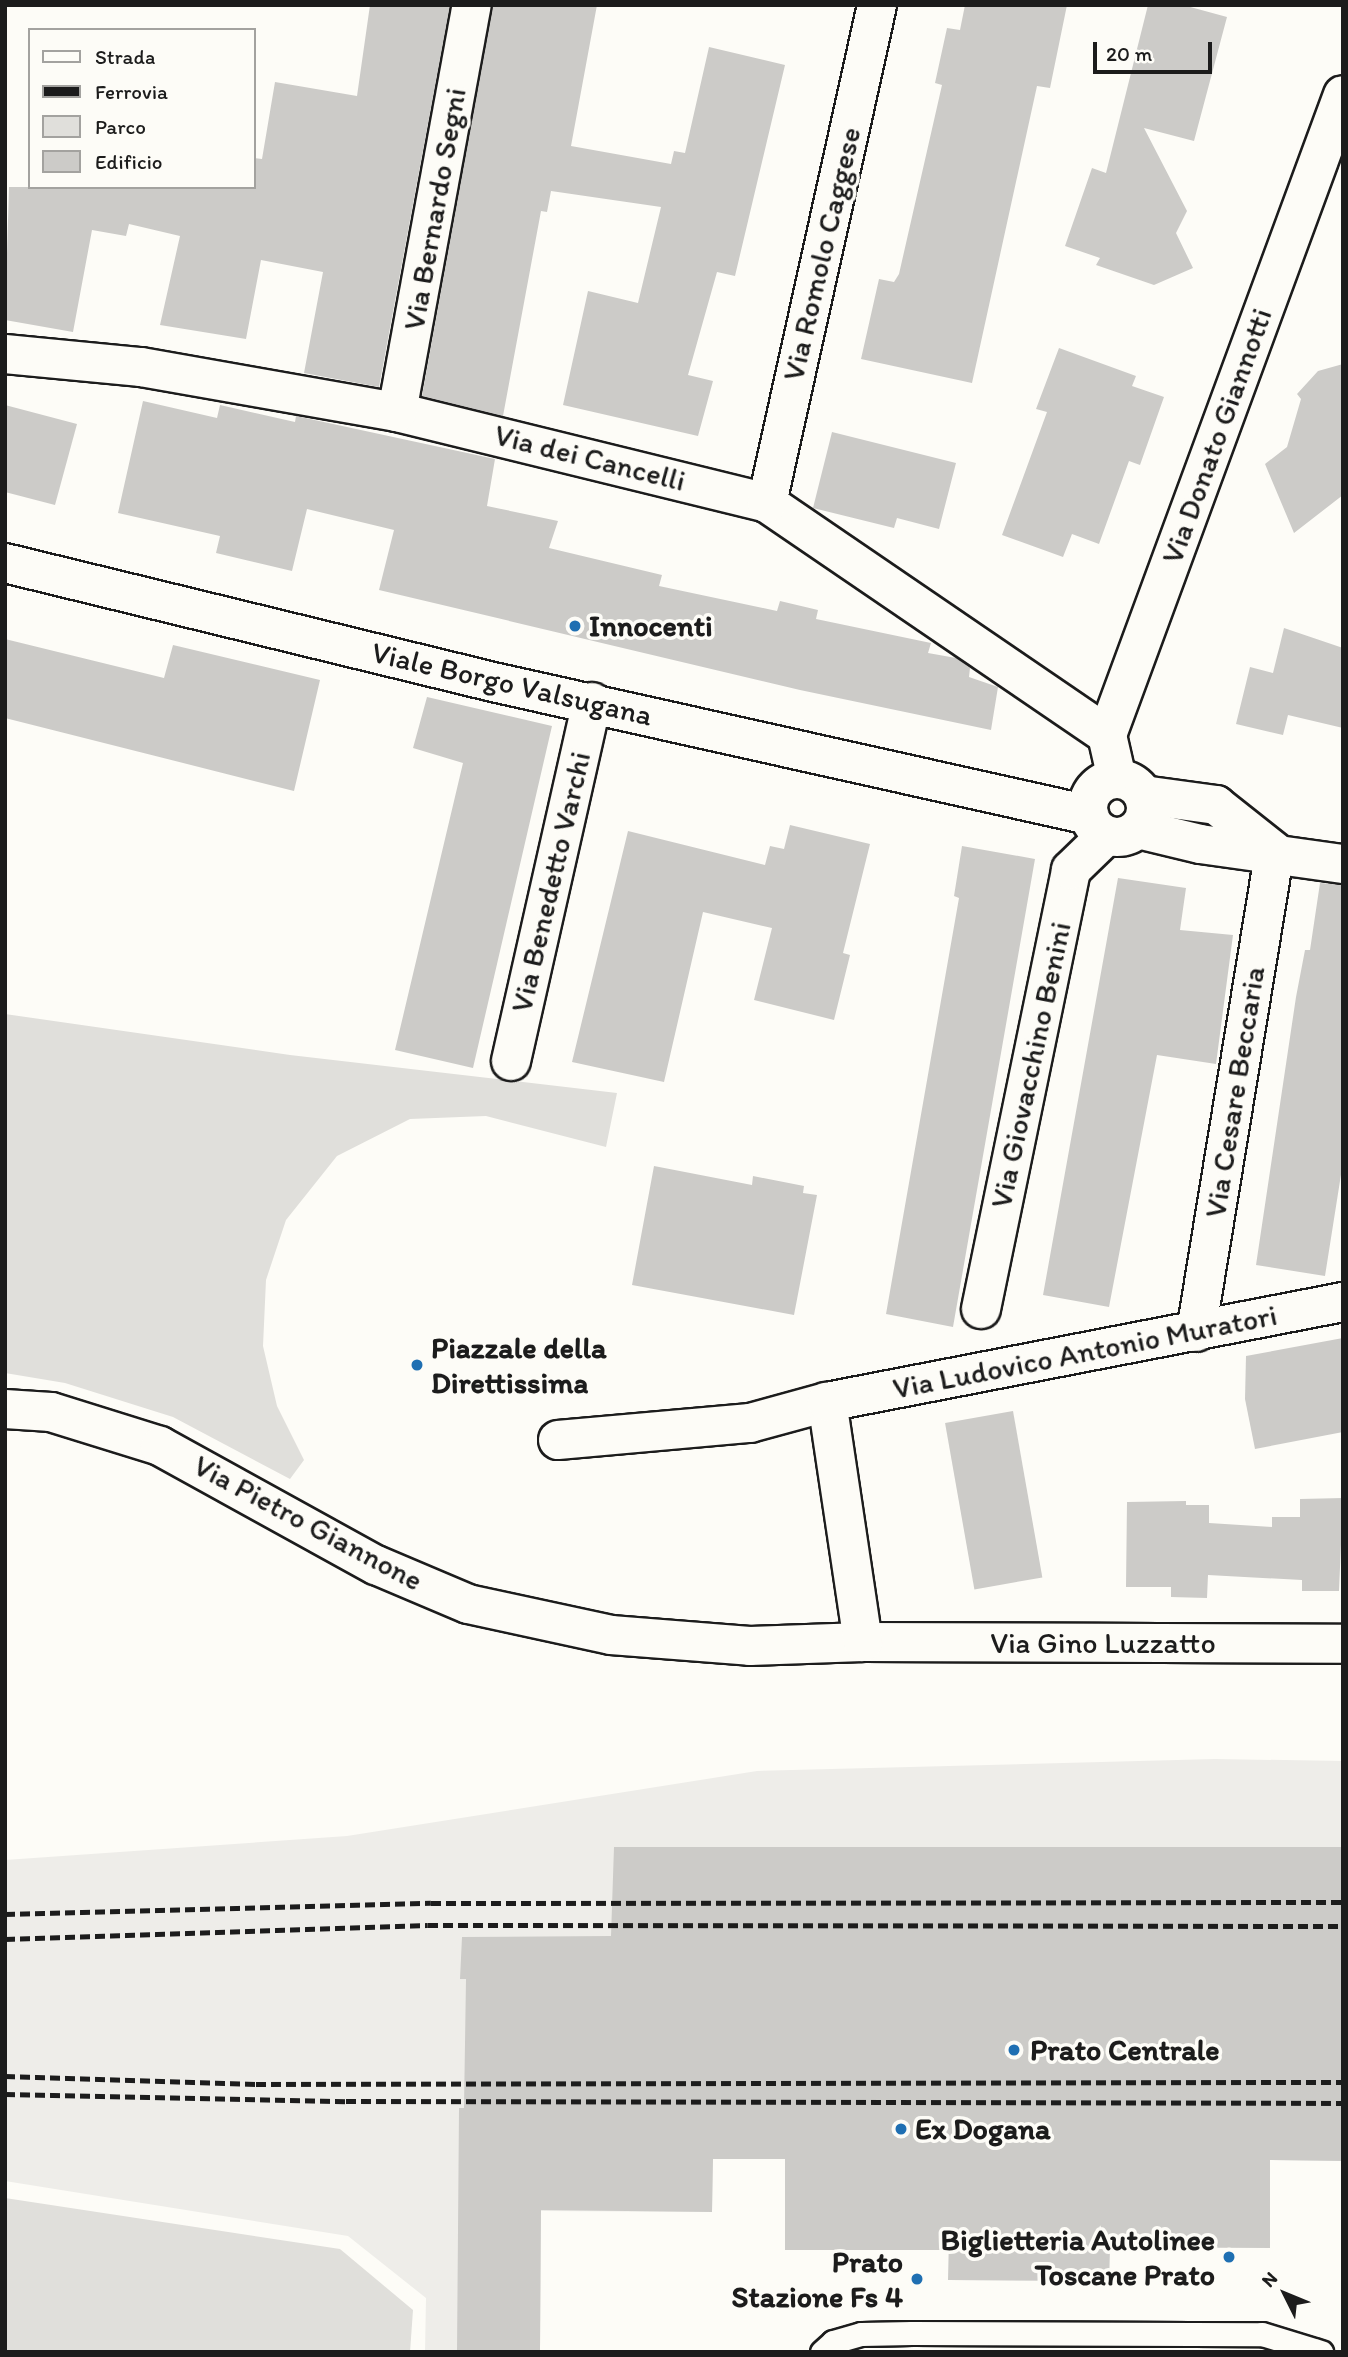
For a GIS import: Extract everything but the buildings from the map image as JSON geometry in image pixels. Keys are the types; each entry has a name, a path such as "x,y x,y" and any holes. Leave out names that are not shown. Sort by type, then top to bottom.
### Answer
{"street":[{"name":"Via Bernardo Segni","path":"397,412 472,5"},
{"name":"Via Romolo Caggese","path":"767,503 877,5"},
{"name":"Via Donato Giannotti","path":"1107,735 1343,95"},
{"name":"Via dei Cancelli","path":"5,354 141,368 397,412 767,503 1107,735"},
{"name":"Viale Borgo Valsugana","path":"5,563 592,702 1021,797 1114,808 1200,844 1275,852 1343,864"},
{"name":"Via Benedetto Varchi","path":"511,1061 592,702"},
{"path":"1107,735 1114,808"},
{"name":"Via Giovacchino Benini","path":"981,1309 1071,870 1114,808"},
{"name":"Via Cesare Beccaria","path":"1196,1332 1275,852"},
{"name":"Via Ludovico Antonio Muratori","path":"558,1440 750,1423 827,1402 1343,1302"},
{"path":"827,1402 863,1642"},
{"name":"Via Pietro Giannone","path":"5,1409 51,1412 160,1446 376,1565 468,1604 611,1634 750,1646 863,1642"},
{"name":"Via Gino Luzzatto","path":"863,1642 1343,1644"}],"lane":[{"path":"822,2352 833,2342 860,2334 966,2333 1262,2334 1321,2352"}],"shaded area":[{"path":"1215,1759 1343,1761 1343,2161 1270,2160 1270,2248 1110,2247 1109,2281 948,2280 948,2250 902,2250 785,2159 713,2159 712,2212 541,2211 540,2352 425,2352 426,2298 348,2236 5,2181 5,1860 347,1836 757,1771"}],"green space":[{"path":"5,1014 290,1055 617,1093 606,1147 486,1116 410,1119 337,1156 286,1220 266,1280 263,1346 277,1406 304,1460 290,1479 173,1417 65,1383 5,1373"},
{"path":"5,2198 340,2249 413,2310 410,2352 5,2352"}],"railway":[{"path":"5,1914 431,1903 1343,1902"},
{"path":"5,1939 428,1925 1343,1926"},
{"path":"5,2076 256,2084 1343,2082"},
{"path":"5,2094 346,2101 1343,2103"}],"place":[{"name":"Innocenti","path":"575,626"},
{"name":"Piazzale della Direttissima","path":"417,1365"},
{"name":"Prato Centrale","path":"1014,2050"},
{"name":"Ex Dogana","path":"901,2129"},
{"name":"Biglietteria Autolinee Toscane Prato","path":"1229,2257"},
{"name":"Prato Stazione Fs 4","path":"917,2279"}]}
